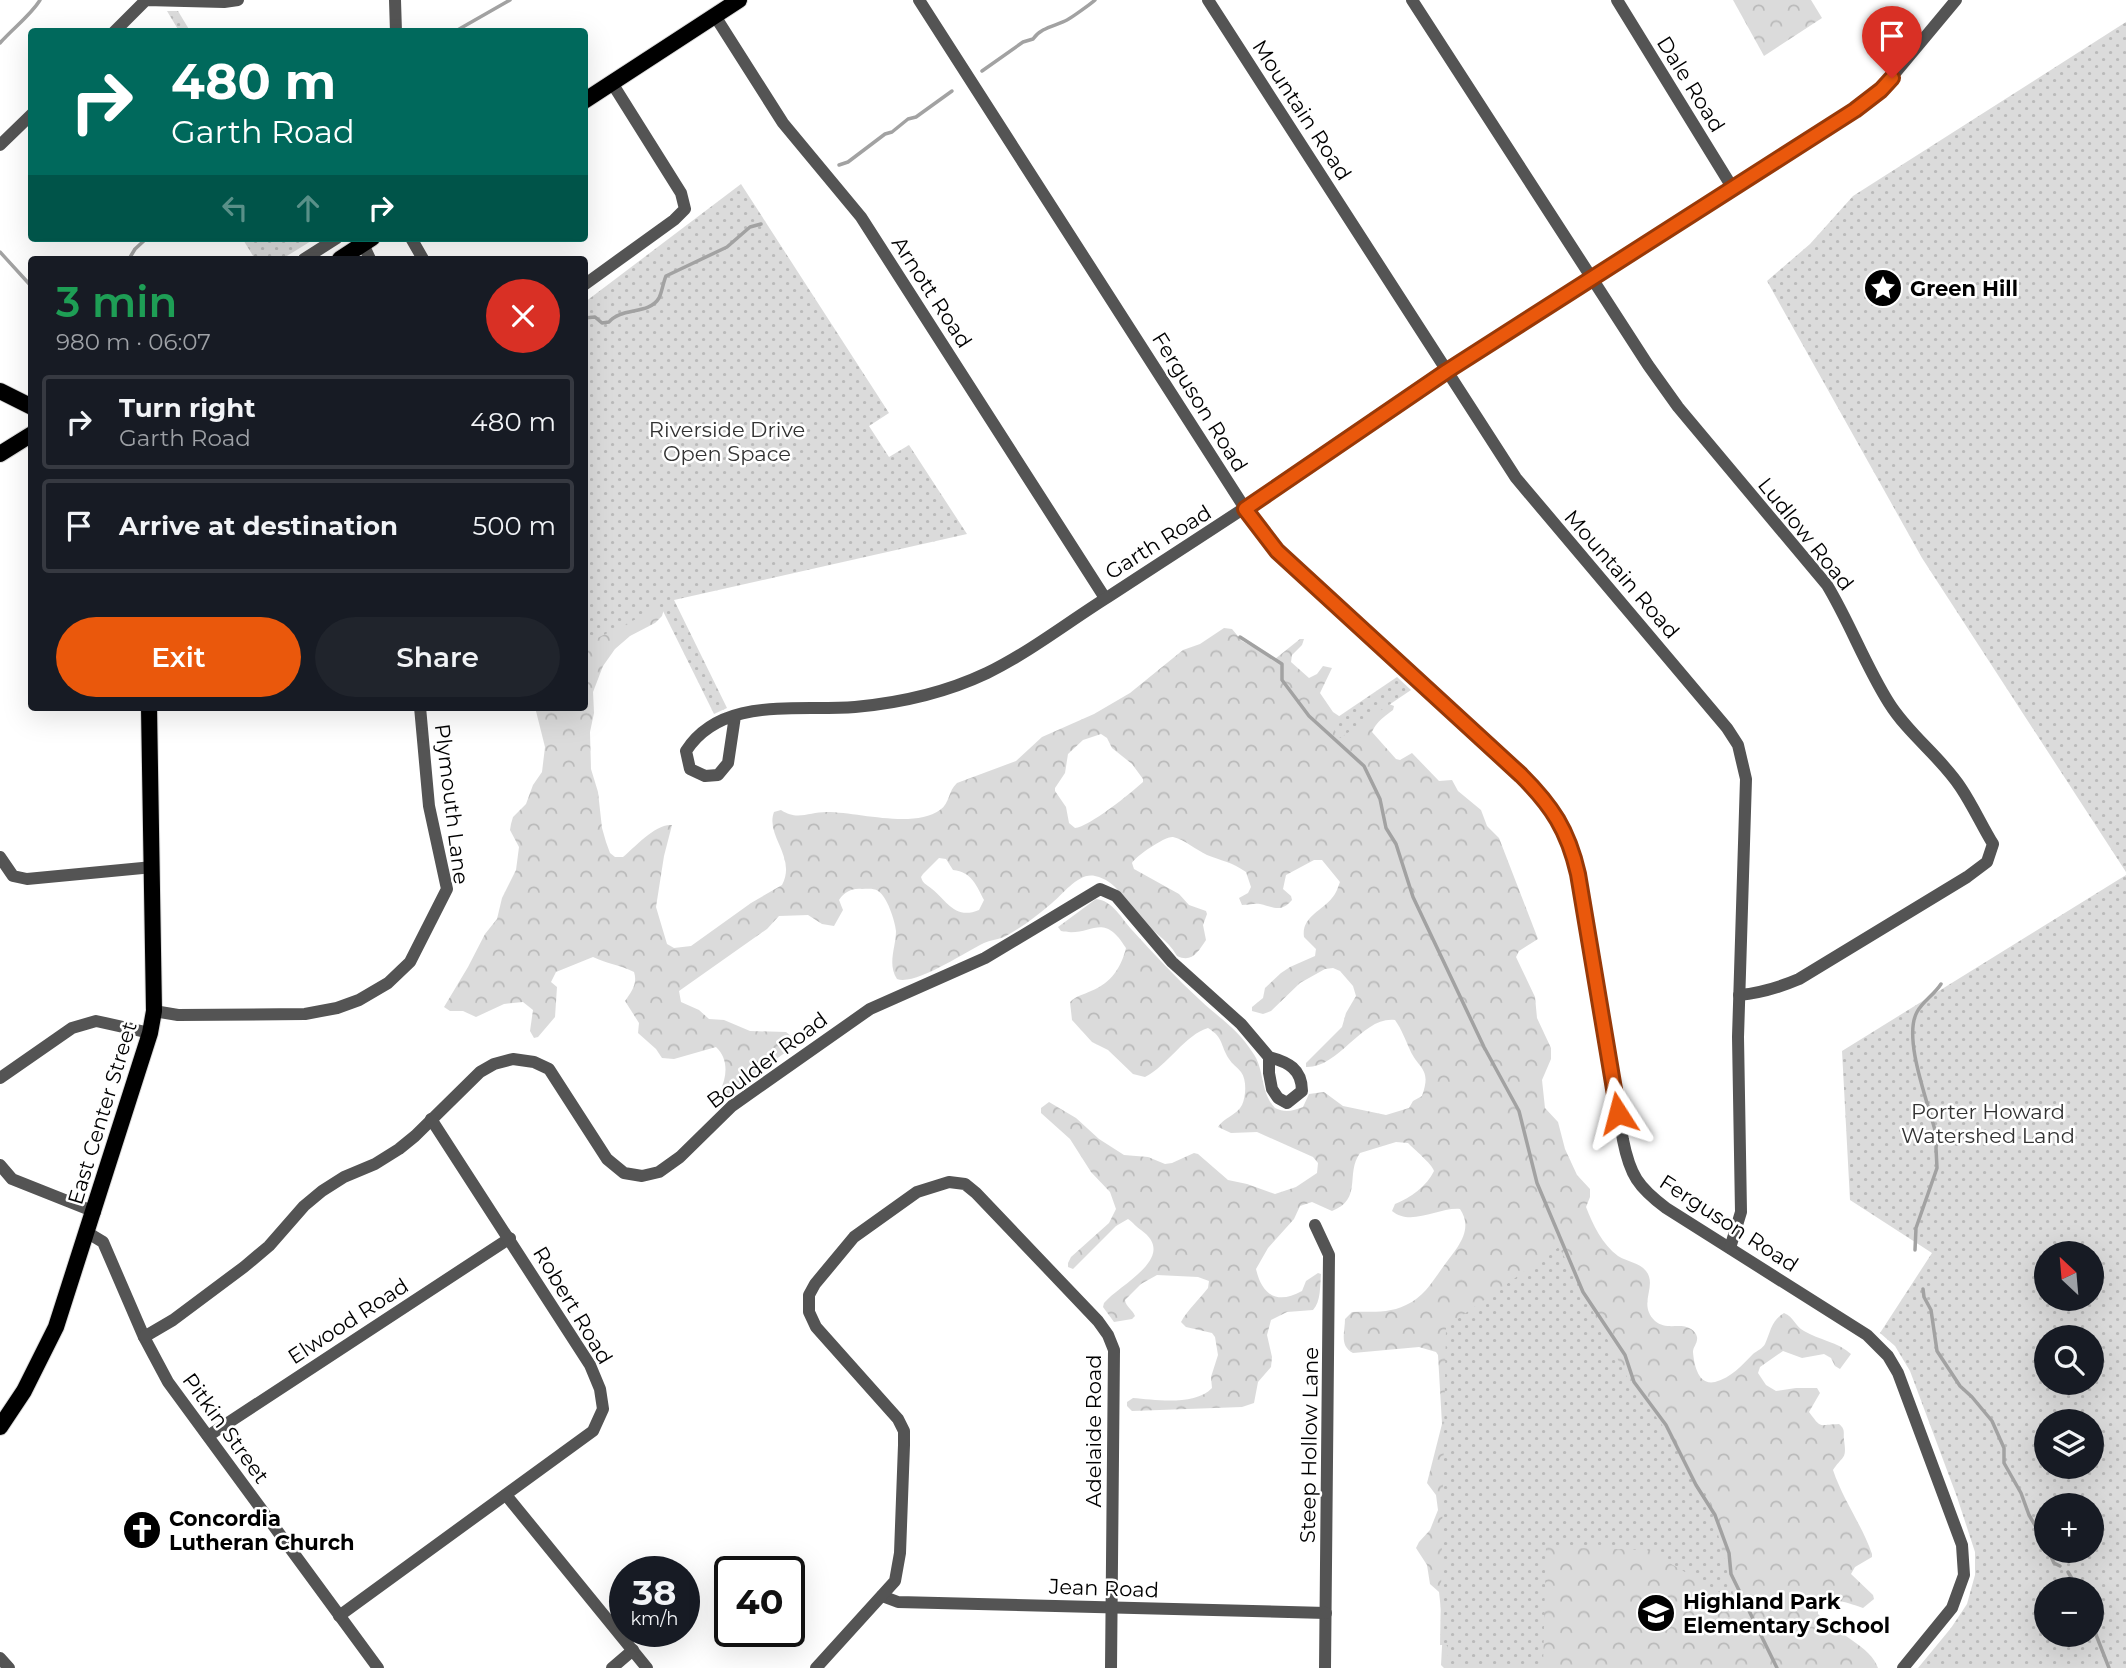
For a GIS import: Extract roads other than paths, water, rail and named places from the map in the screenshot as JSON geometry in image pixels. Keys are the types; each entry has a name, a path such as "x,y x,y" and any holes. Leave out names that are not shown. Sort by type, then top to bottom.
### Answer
{"main road":[{"path":"588,98 738,0"},
{"path":"347,256 368,247"},
{"path":"0,391 28,405"},
{"path":"0,454 28,437"},
{"name":"East Center Street","path":"0,1427 43,1356 61,1315 150,1033 154,1011 149,711"}],"street":[{"path":"118,28 146,0 238,0"},
{"path":"395,0 396,28"},
{"name":"Ferguson Road","path":"919,0 1245,509 1277,551 1521,775 1559,820 1572,849 1578,874 1627,1163 1645,1192 1867,1335 1888,1356 1898,1373 1962,1545 1964,1575 1952,1608 1903,1668"},
{"name":"Mountain Road","path":"1208,0 1516,478 1738,744 1746,779 1739,995 1741,1212 1730,1248"},
{"name":"Ludlow Road","path":"1412,0 1591,279 1678,407 1827,585 1846,615 1871,672 1889,703 1907,729 1961,787 1993,844 1987,862 1967,877 1798,979 1778,989 1739,995"},
{"name":"Dale Road","path":"1617,0 1732,187"},
{"name":"Garth Road","path":"735,716 728,764 718,775 705,776 690,769 686,751 695,736 712,725 735,716 757,709 854,708 887,703 952,686 1021,654 1245,509 1447,371 1855,110 1881,90 1956,0"},
{"name":"Arnott Road","path":"715,16 783,123 861,217 1105,598"},
{"path":"588,282 674,220 685,209 681,193 612,83"},
{"path":"0,145 28,118"},
{"path":"309,256 331,242"},
{"name":"Plymouth Lane","path":"154,1011 178,1015 305,1014 337,1008 359,1000 388,983 410,962 447,889 429,806 420,711"},
{"path":"0,857 13,876 27,879 153,867"},
{"path":"0,884 13,876"},
{"name":"Boulder Road","path":"144,1337 173,1320 244,1267 269,1246 303,1206 322,1191 399,1149 480,1072 494,1063 513,1059 534,1062 549,1069 607,1159 624,1173 642,1176 659,1172 680,1157 732,1106 870,1009 985,958 1100,889 1116,896 1172,962 1241,1024 1269,1057"},
{"path":"0,1078 72,1028 96,1021 150,1033"},
{"name":"Robert Road","path":"339,1616 593,1431 603,1409 600,1389 590,1365 431,1119"},
{"path":"0,1166 12,1179 95,1212"},
{"name":"Adelaide Road","path":"882,1596 895,1581 900,1553 904,1431 898,1419 816,1327 809,1312 809,1295 853,1237 917,1192 948,1182 965,1184 1098,1321 1114,1350 1111,1668"},
{"name":"Steep Hollow Lane","path":"1315,1225 1329,1255 1325,1668"},
{"name":"Pitkin Street","path":"88,1233 103,1242 144,1337 168,1382 374,1663"},
{"name":"Elwood Road","path":"208,1436 510,1238"},
{"path":"506,1495 647,1668"},
{"path":"816,1668 882,1596"},
{"name":"Jean Road","path":"882,1596 898,1602 1326,1613"},
{"path":"612,1668 633,1650"},
{"path":"0,1658 9,1668"},
{"path":"359,1668 374,1663"}],"waterway":[{"path":"0,43 40,0"},
{"path":"461,28 510,0"},
{"path":"982,71 1023,42 1033,39 1044,29 1067,20 1095,0"},
{"path":"839,165 848,162 885,134 916,117 952,91"},
{"path":"588,318 595,317 602,323 609,322 620,314 649,307 659,298 666,276 727,247 750,227 761,224"},
{"path":"131,256 143,242"},
{"path":"0,252 28,283"},
{"path":"1240,637 1282,664 1282,680 1309,716 1364,766 1380,799 1386,828 1396,844 1413,897 1484,1047 1519,1111 1537,1183 1583,1292 1625,1355 1634,1382 1666,1425 1696,1485 1715,1515 1729,1553 1731,1574 1777,1668"},
{"path":"1915,1250 1916,1228 1937,1168 1937,1138 1915,1056 1913,1024 1919,1008 1941,984"},
{"path":"1923,1289 1931,1310 1937,1351 1960,1386 1992,1421 2004,1448 2004,1463 2034,1524"},
{"path":"2054,1563 2060,1566"},
{"path":"2068,1572 2071,1577"},
{"path":"2101,1647 2109,1668"}],"place":[{"name":"Green Hill","path":"1883,288"},
{"name":"Concordia Lutheran Church","path":"142,1530"},
{"name":"Highland Park Elementary School","path":"1656,1613"}],"park label":[{"name":"Riverside Drive Open Space","path":"727,441"},
{"name":"Porter Howard Watershed Land","path":"1988,1123"}]}
